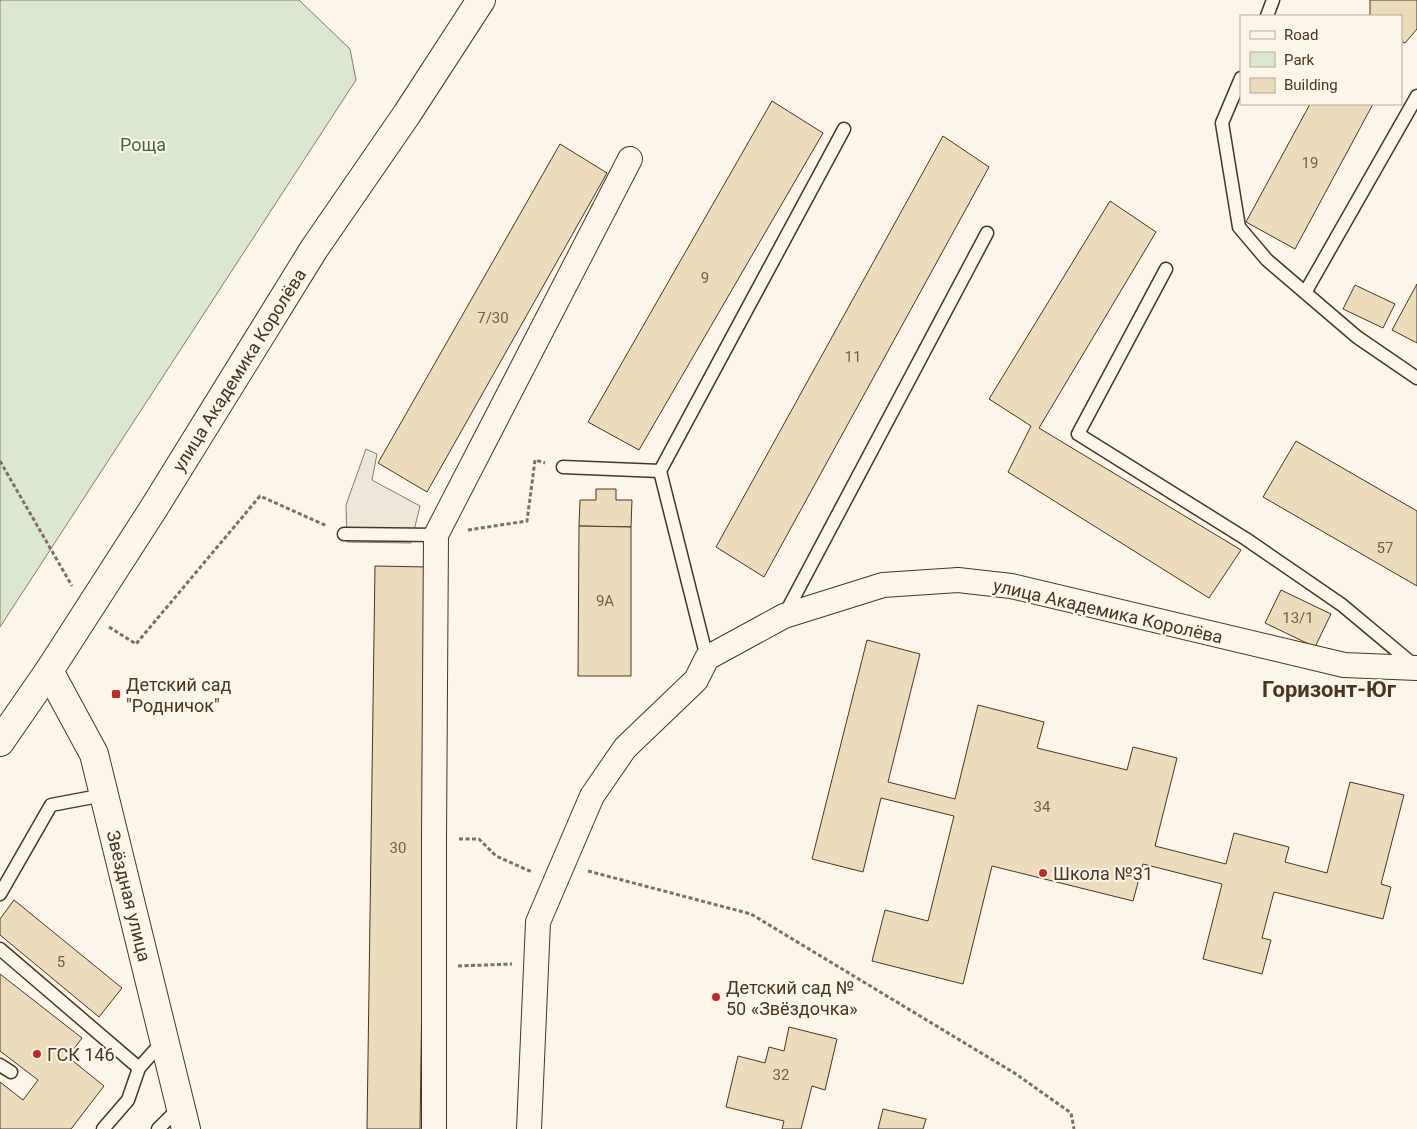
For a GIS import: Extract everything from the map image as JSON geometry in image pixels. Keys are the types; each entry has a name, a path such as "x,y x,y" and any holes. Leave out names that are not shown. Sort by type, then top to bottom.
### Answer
{"main road":[{"name":"улица Академика Королёва","path":"0,742 49,671 152,511 314,249 407,114 481,0"},
{"name":"Звёздная улица","path":"49,671 94,754 183,1118"}],"street":[{"path":"434,1129 436,535 630,159"},
{"name":"улица Академика Королёва","path":"707,658 784,616 883,585 958,580 1011,586 1344,664 1417,668"},
{"path":"530,1129 538,922 592,796 625,748 696,680 707,658"}],"lane":[{"path":"1267,15 1273,0"},
{"path":"1240,80 1222,123 1240,227 1267,260 1357,337 1417,378"},
{"path":"1306,292 1417,96"},
{"path":"707,658 660,471 844,129"},
{"path":"784,616 987,233"},
{"path":"1166,269 1078,434 1254,544 1342,605 1417,668"},
{"path":"563,467 660,471"},
{"path":"344,534 436,535"},
{"path":"0,894 51,805 104,795"},
{"path":"0,949 139,1068"},
{"path":"103,1129 128,1100 139,1068 164,1040"},
{"path":"0,1065 11,1072"},
{"path":"158,1129 183,1118"}],"path":[{"path":"436,535 527,521 535,460 563,467"},
{"path":"0,461 87,612 136,644 260,496 344,534"},
{"path":"456,839 479,839 496,856 533,873 562,864 751,914 1016,1074 1071,1113 1074,1129"},
{"path":"435,966 537,963"}],"green space":[{"name":"Роща","path":"0,0 299,0 350,49 356,80 0,627"}],"shaded area":[{"path":"366,449 377,454 372,480 420,506 411,543 347,542 346,505"}],"building":[{"path":"1370,0 1417,0 1417,29 1405,43 1402,42 1402,15 1370,15"},
{"path":"772,101 823,133 639,450 588,422"},
{"path":"1309,105 1372,105 1295,249 1246,222"},
{"path":"943,136 989,167 764,577 716,547"},
{"path":"560,144 607,173 427,492 378,463"},
{"path":"1110,201 1156,232 1039,428 1241,550 1209,598 1008,472 1031,426 989,399"},
{"path":"1417,284 1417,343 1392,330"},
{"path":"1355,285 1395,304 1383,328 1343,309"},
{"path":"1296,441 1417,511 1417,586 1263,497"},
{"path":"596,489 616,489 616,500 632,500 631,527 579,526 580,500 596,500"},
{"path":"579,526 631,527 631,676 578,676"},
{"path":"375,566 428,567 420,1129 367,1129"},
{"path":"1281,590 1331,614 1315,647 1265,623"},
{"path":"867,640 920,654 888,782 955,799 978,705 1044,722 1037,748 1127,770 1133,747 1177,758 1155,846 1226,864 1234,833 1289,847 1285,862 1327,873 1350,782 1404,795 1381,884 1391,887 1383,919 1274,892 1262,938 1271,940 1262,974 1203,959 1222,884 1143,864 1133,901 992,866 963,984 872,961 885,910 928,921 954,816 881,798 863,872 812,859"},
{"path":"14,900 122,988 99,1017 0,935 0,919"},
{"name":"ГСК 146","path":"0,974 82,1038 68,1057 104,1086 71,1129 0,1129 0,1082 23,1100 38,1080 0,1051"},
{"path":"789,1027 837,1039 825,1090 812,1086 801,1129 782,1129 784,1121 726,1107 738,1056 765,1063 769,1047 784,1051"},
{"path":"883,1109 926,1119 923,1129 878,1129"}],"place":[{"name":"Детский сад \"Родничок\"","path":"116,694"},
{"name":"Школа №31","path":"1043,873"},
{"name":"Детский сад № 50 «Звёздочка»","path":"716,997"},
{"name":"ГСК 146","path":"37,1054"}],"district":[{"name":"Горизонт-Юг","path":"1329,689"}]}
